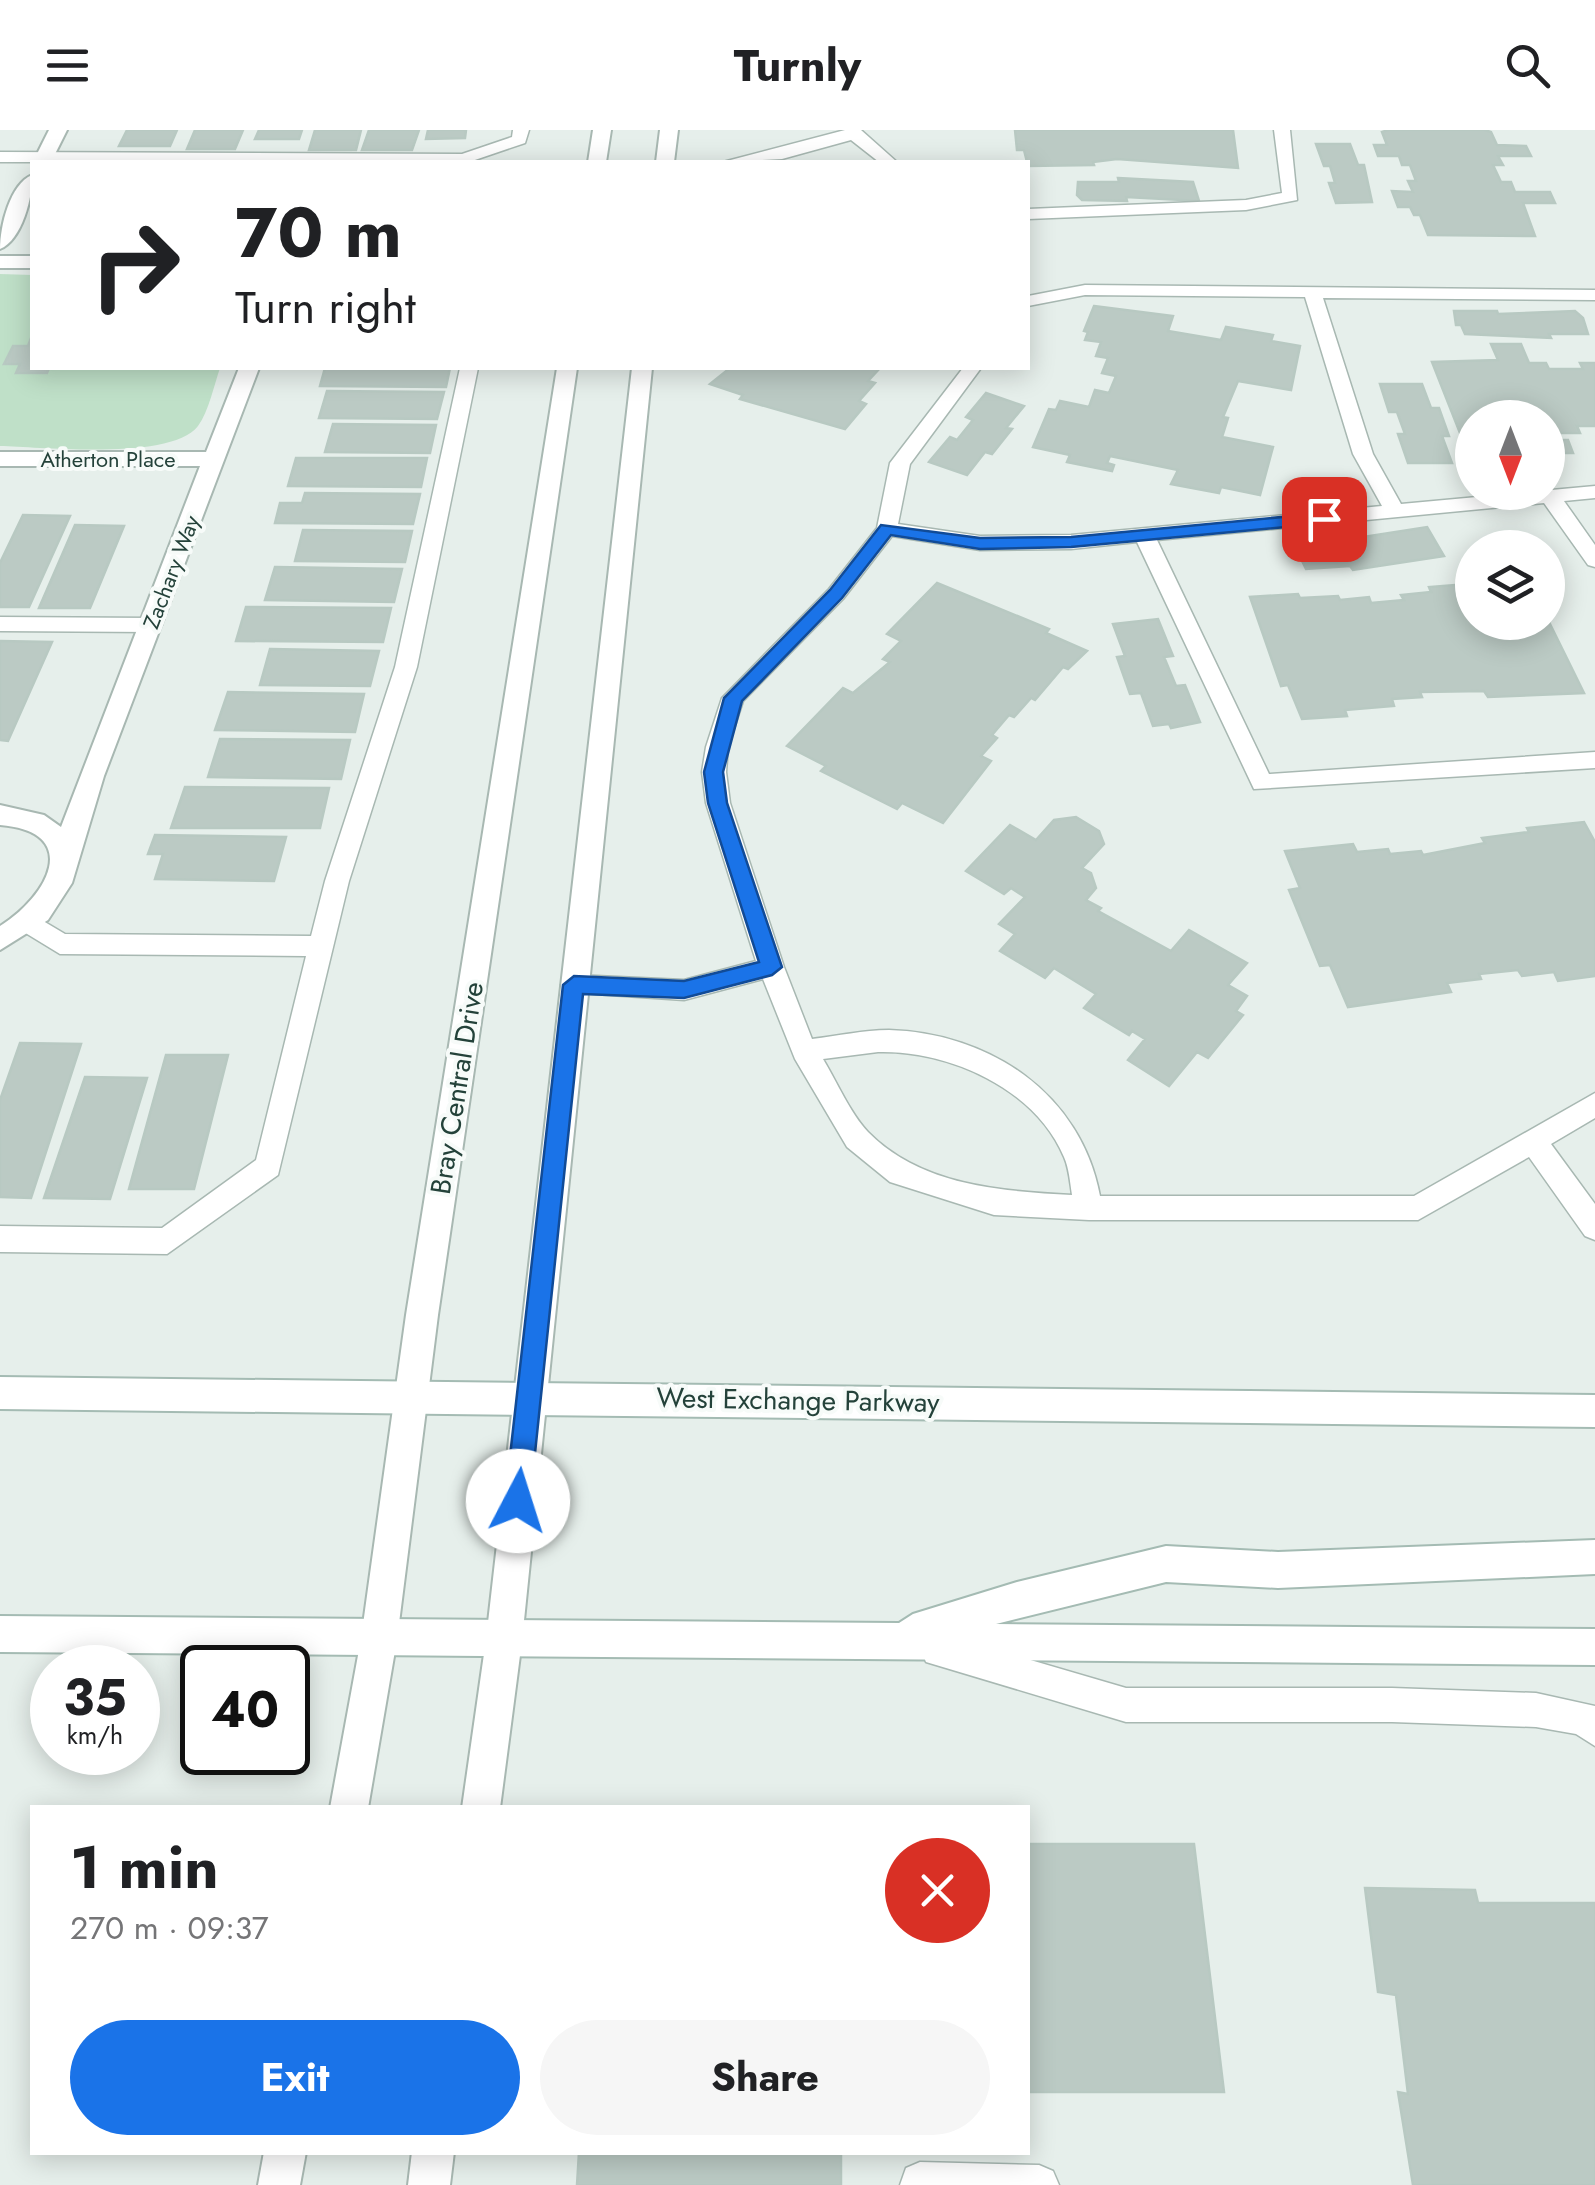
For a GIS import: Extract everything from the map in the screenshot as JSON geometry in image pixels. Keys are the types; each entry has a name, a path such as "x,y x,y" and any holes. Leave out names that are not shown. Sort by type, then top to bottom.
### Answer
{"street":[{"path":"43,159 58,130"},
{"path":"598,160 602,130"},
{"path":"665,160 668,130"},
{"path":"0,243 30,184"},
{"path":"0,262 30,262"},
{"name":"Zachary Way","path":"0,939 28,922 48,903 60,882 63,861 91,776 249,370"},
{"name":"Bray Central Drive","path":"350,1805 379,1638 411,1396 567,370"},
{"path":"481,1805 504,1640 642,370"},
{"name":"Atherton Place","path":"0,459 216,459"},
{"path":"32,818 91,776"},
{"path":"0,814 32,818 54,831 63,861"},
{"name":"West Exchange Parkway","path":"0,1393 1595,1411"},
{"path":"897,1642 1018,1600 1166,1564 1278,1570 1595,1558"},
{"path":"0,1634 1595,1647"},
{"path":"280,2185 285,2155"},
{"path":"429,2185 433,2155"}],"lane":[{"path":"0,158 464,159 519,140 521,130"},
{"path":"1030,214 1246,205 1292,196 1282,130"},
{"path":"744,160 782,154 855,132 886,160"},
{"path":"1030,300 1055,292 1085,290 1595,295"},
{"path":"1312,292 1364,454 1395,512"},
{"path":"0,1239 167,1241 268,1166 338,881 406,667 469,370"},
{"path":"970,370 900,463 886,529 836,594 733,698 717,747 714,772 718,803 772,967 804,1051 856,1139 900,1173 994,1204 1089,1208 1418,1208 1595,1104"},
{"path":"1565,496 1595,492"},
{"path":"886,529 980,543 1071,542 1455,507"},
{"path":"1560,510 1595,560"},
{"path":"1144,535 1262,782 1595,760"},
{"path":"0,624 151,625"},
{"path":"28,922 60,944 322,946"},
{"path":"574,985 684,990 772,967"},
{"path":"804,1051 889,1041 940,1048 1000,1072 1044,1106 1075,1150 1089,1208"},
{"path":"1534,1141 1595,1227"},
{"path":"897,1642 1126,1706 1536,1710 1584,1718 1595,1729"},
{"path":"920,2185 1039,2185"}],"green space":[{"path":"0,274 30,275 30,370 219,370 198,426 184,437 162,444 105,450 0,446"}],"building":[{"path":"127,130 177,130 170,146 119,146"},
{"path":"195,130 243,130 235,149 187,149"},
{"path":"259,130 302,130 299,139 255,139"},
{"path":"315,130 361,130 356,150 309,150"},
{"path":"369,130 419,130 412,150 362,150"},
{"path":"428,130 466,130 465,138 426,139"},
{"path":"1015,130 1233,130 1238,168 1117,159 1093,162 1094,165 1030,166 1024,150 1017,150"},
{"path":"1485,130 1491,132 1497,145 1526,146 1531,156 1498,156 1503,165 1493,165 1501,182 1511,182 1515,192 1550,192 1555,203 1523,203 1535,236 1428,235 1420,215 1414,215 1410,207 1398,207 1392,191 1413,192 1408,181 1416,181 1410,165 1402,165 1399,156 1378,156 1374,145 1387,145 1382,132"},
{"path":"1316,144 1350,144 1358,165 1364,165 1372,202 1336,203 1329,183 1335,183 1330,166 1324,166"},
{"path":"1118,178 1193,182 1199,201 1126,197 1127,201 1082,200 1077,195 1078,182 1119,182"},
{"path":"1094,306 1173,316 1168,331 1221,340 1226,327 1273,335 1271,341 1300,346 1291,390 1238,381 1223,417 1228,418 1222,437 1273,447 1260,495 1221,487 1219,493 1171,484 1178,470 1110,456 1107,463 1114,465 1112,471 1067,462 1070,455 1033,447 1049,409 1056,410 1060,401 1089,407 1095,390 1109,393 1116,376 1102,373 1108,358 1096,356 1101,342 1085,340 1088,332 1084,331"},
{"path":"1454,311 1575,311 1583,318 1588,334 1549,334 1551,338 1465,334 1461,325 1456,325"},
{"path":"30,341 30,370 48,370 47,373 16,373 20,364 4,364 13,346 28,346"},
{"path":"1491,344 1521,344 1529,363 1546,363 1549,369 1583,369 1580,363 1595,363 1595,426 1577,426 1580,433 1565,433 1565,400 1455,400 1455,420 1432,362 1498,360"},
{"path":"324,370 450,370 446,387 320,386"},
{"path":"728,370 878,370 868,381 875,383 859,401 866,404 845,429 740,399 743,395 710,384"},
{"path":"1380,384 1422,384 1431,408 1439,408 1449,436 1442,436 1452,463 1408,463 1398,434 1405,434 1397,412 1389,412"},
{"path":"327,391 444,392 437,419 319,418"},
{"path":"986,393 1024,406 992,454 985,452 967,475 929,462 950,437 957,440 973,420 966,417"},
{"path":"333,424 436,425 430,453 325,452"},
{"path":"1565,440 1568,440 1573,453 1565,453"},
{"path":"296,458 427,458 421,487 288,486"},
{"path":"305,493 420,494 413,524 275,523 280,503 302,503"},
{"path":"23,515 70,516 29,607 0,607 0,563"},
{"path":"75,525 124,526 90,608 39,608"},
{"path":"1427,527 1444,556 1353,570 1350,566 1306,569 1292,540 1341,535 1344,540"},
{"path":"303,530 412,531 405,562 295,561"},
{"path":"275,567 402,569 394,602 265,600"},
{"path":"937,583 1049,629 1046,633 1087,651 1068,669 1063,667 1035,700 1031,698 1014,717 1009,715 992,735 997,738 981,756 991,761 943,823 902,803 897,809 821,771 826,766 787,746 843,688 853,693 890,662 883,659 901,641 887,634"},
{"path":"1455,585 1455,640 1558,640 1584,693 1488,697 1484,691 1420,692 1422,697 1392,699 1394,706 1345,710 1347,716 1302,719 1288,685 1281,686 1250,597 1369,597 1371,603 1404,600 1401,595 1431,592 1429,587"},
{"path":"246,607 391,608 383,642 236,641"},
{"path":"1158,619 1173,656 1164,657 1176,686 1185,685 1200,722 1171,728 1169,724 1153,726 1141,693 1130,694 1117,657 1125,656 1113,624"},
{"path":"0,641 52,642 8,741 0,740"},
{"path":"270,649 379,651 370,686 260,685"},
{"path":"228,692 364,694 355,732 215,730"},
{"path":"220,739 350,740 341,779 208,777"},
{"path":"185,787 329,788 320,828 171,828"},
{"path":"1076,817 1099,831 1104,844 1082,868 1091,873 1096,888 1086,900 1101,908 1098,911 1171,951 1189,930 1247,963 1228,985 1247,996 1236,1011 1243,1015 1208,1058 1197,1052 1169,1086 1128,1060 1145,1039 1132,1031 1129,1035 1084,1008 1096,994 1054,968 1045,978 1000,951 1015,934 999,924 1025,897 1011,888 1004,894 966,871 1010,825 1036,840 1054,820"},
{"path":"1584,822 1595,842 1595,976 1558,981 1554,972 1522,976 1518,970 1479,974 1481,979 1447,983 1451,992 1348,1007 1330,965 1320,966 1289,890 1300,888 1285,851 1353,844 1357,852 1388,849 1390,854 1421,851 1423,855 1485,843 1482,838 1529,832 1527,828"},
{"path":"155,835 286,837 274,881 155,879 163,854 148,854"},
{"path":"20,1043 81,1044 31,1198 0,1197 0,1100"},
{"path":"166,1055 228,1055 194,1189 129,1189"},
{"path":"85,1077 147,1078 110,1199 44,1198"},
{"path":"1030,1844 1194,1844 1224,2092 1030,2092"},
{"path":"1365,1888 1475,1890 1478,1903 1595,1903 1595,2185 1413,2185 1398,2092 1408,2094 1396,1995 1378,1992"},
{"path":"579,2155 841,2155 841,2185 577,2185"}],"route":[{"path":"518,1501 574,985 684,990 772,967 718,803 714,772 717,747 733,698 836,594 886,529 980,543 1071,542 1324,519"}]}
